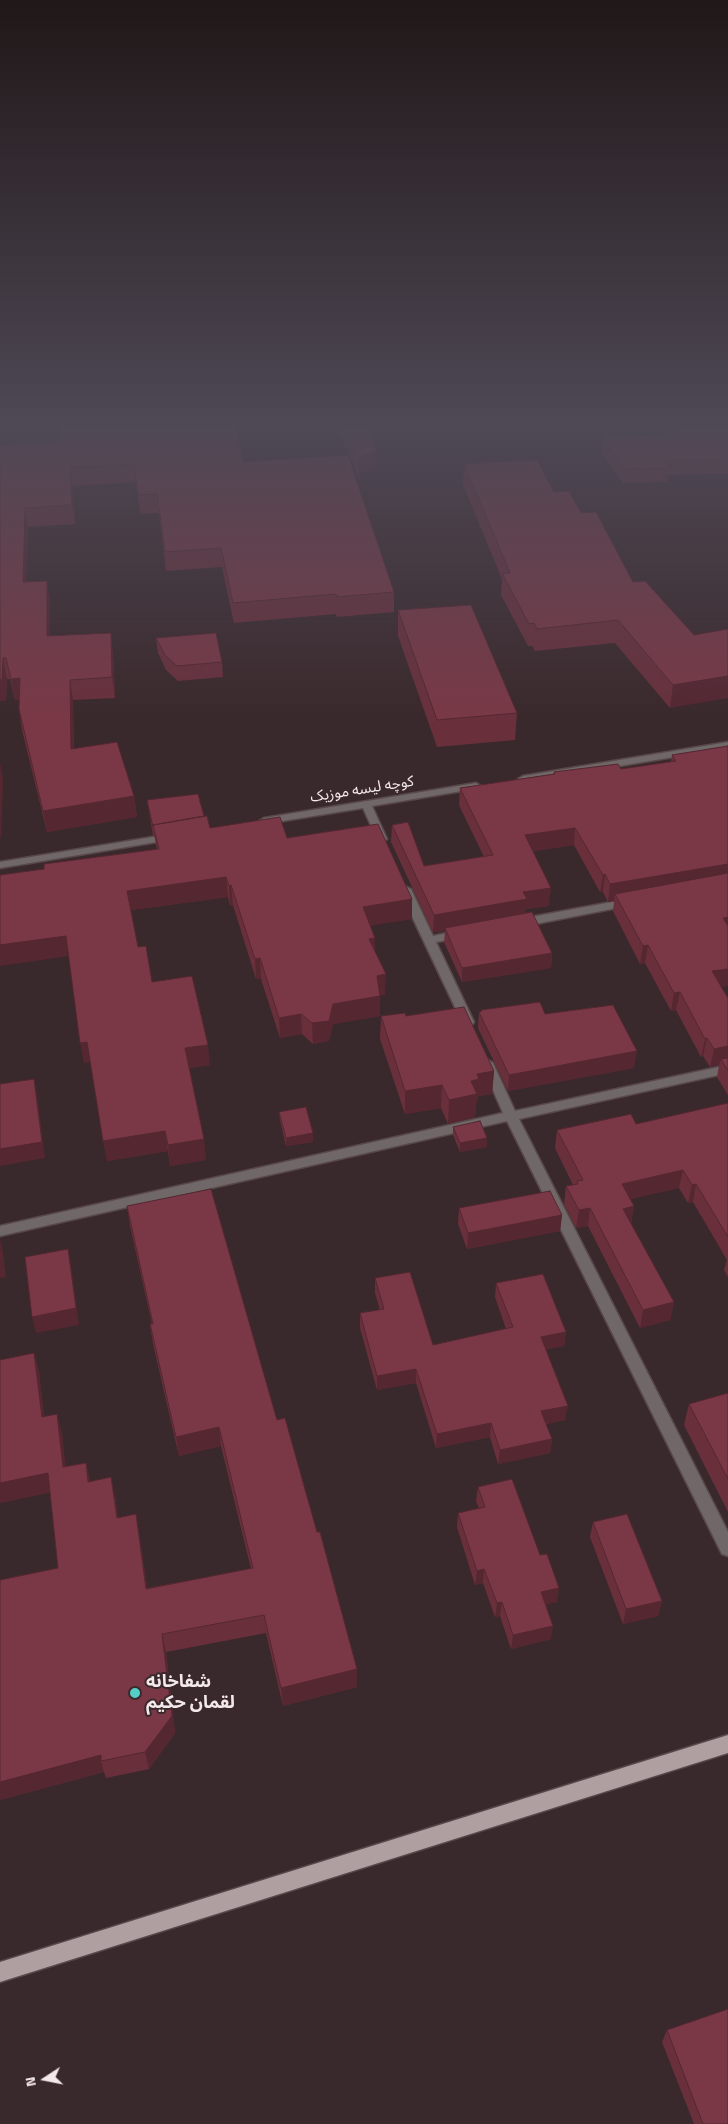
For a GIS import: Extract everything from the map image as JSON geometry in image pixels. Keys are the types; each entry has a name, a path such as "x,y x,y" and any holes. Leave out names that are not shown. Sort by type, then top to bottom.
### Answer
{"main road":[{"path":"0,1972 728,1744"}],"street":[{"path":"513,780 728,745"},
{"name":"کوچه لیسه موزیک","path":"250,824 484,785"},
{"path":"366,804 387,850"},
{"path":"0,865 183,835"},
{"path":"400,877 474,1037"},
{"path":"506,926 641,901"},
{"path":"429,940 468,933"},
{"path":"482,1054 511,1116 728,1549"},
{"path":"0,1231 511,1116 728,1070"}],"building":[{"path":"0,524 25,524 23,582 47,581 47,636 111,633 112,677 70,680 71,749 117,742 134,796 43,811 19,709 20,678 11,679 6,658 3,658 2,680 0,680"},
{"path":"161,524 371,524 394,592 337,597 336,594 233,603 221,548 165,552"},
{"path":"489,524 602,524 633,582 645,581 694,635 728,629 728,676 673,685 618,620 537,629 534,623 529,624 502,573 510,573"},
{"path":"471,605 517,713 437,720 398,610"},
{"path":"216,633 222,662 177,666 165,655 156,638"},
{"path":"728,746 728,864 610,884 575,828 525,835 551,888 523,892 527,899 434,915 392,825 408,822 424,866 493,855 460,788 555,774 554,772 618,764 621,769 676,761 672,755"},
{"path":"198,794 204,816 153,825 153,827 147,800"},
{"path":"207,816 210,828 280,817 287,838 378,824 412,899 363,907 375,938 369,939 386,974 377,976 380,996 333,1004 329,1021 312,1023 301,1014 279,1018 260,958 255,959 231,885 229,886 226,877 127,891 138,947 146,946 152,982 192,976 208,1045 185,1048 204,1139 168,1145 165,1131 103,1141 87,1042 80,1043 66,936 0,945 0,875 44,869 44,864 159,849 153,825"},
{"path":"728,873 728,917 723,918 728,926 728,969 712,971 728,998 728,1046 714,1049 707,1038 705,1039 680,992 674,993 648,945 643,946 615,894"},
{"path":"532,912 552,953 462,968 445,928"},
{"path":"540,1002 545,1014 613,1005 637,1051 509,1075 479,1012 481,1010"},
{"path":"464,1007 494,1071 477,1074 479,1079 471,1081 477,1094 449,1100 442,1085 405,1091 381,1016 405,1013 406,1016"},
{"path":"728,1058 728,1071 721,1059"},
{"path":"34,1079 42,1142 0,1149 0,1084"},
{"path":"728,1103 728,1237 696,1184 692,1185 683,1170 622,1184 634,1206 623,1209 674,1302 643,1310 590,1208 579,1210 566,1186 578,1184 577,1181 583,1180 557,1130 631,1114 636,1124"},
{"path":"306,1107 313,1133 286,1138 279,1112"},
{"path":"480,1121 487,1138 460,1143 453,1127"},
{"path":"211,1189 277,1420 285,1418 317,1532 320,1532 357,1669 281,1688 264,1615 162,1634 172,1716 145,1752 101,1761 101,1755 0,1782 0,1580 58,1568 48,1473 0,1483 0,1360 34,1353 42,1417 57,1414 63,1467 86,1463 88,1482 111,1477 117,1518 136,1514 146,1589 253,1568 219,1427 176,1437 150,1324 153,1324 127,1206"},
{"path":"550,1191 562,1215 468,1233 459,1208"},
{"path":"68,1249 76,1308 32,1317 25,1257"},
{"path":"410,1272 433,1345 513,1327 496,1283 543,1274 566,1332 541,1337 568,1406 541,1411 552,1439 500,1450 491,1423 437,1434 416,1369 377,1376 360,1313 384,1309 375,1278"},
{"path":"728,1393 728,1479 689,1404"},
{"path":"512,1479 540,1555 547,1554 559,1588 541,1592 553,1626 513,1635 502,1602 497,1603 484,1569 477,1571 458,1513 485,1507 478,1487"},
{"path":"627,1514 662,1601 626,1609 593,1522"},
{"path":"728,2009 728,2124 703,2124 667,2030"}],"place":[{"name":"شفاخانه لقمان حکیم","path":"135,1693"}]}
